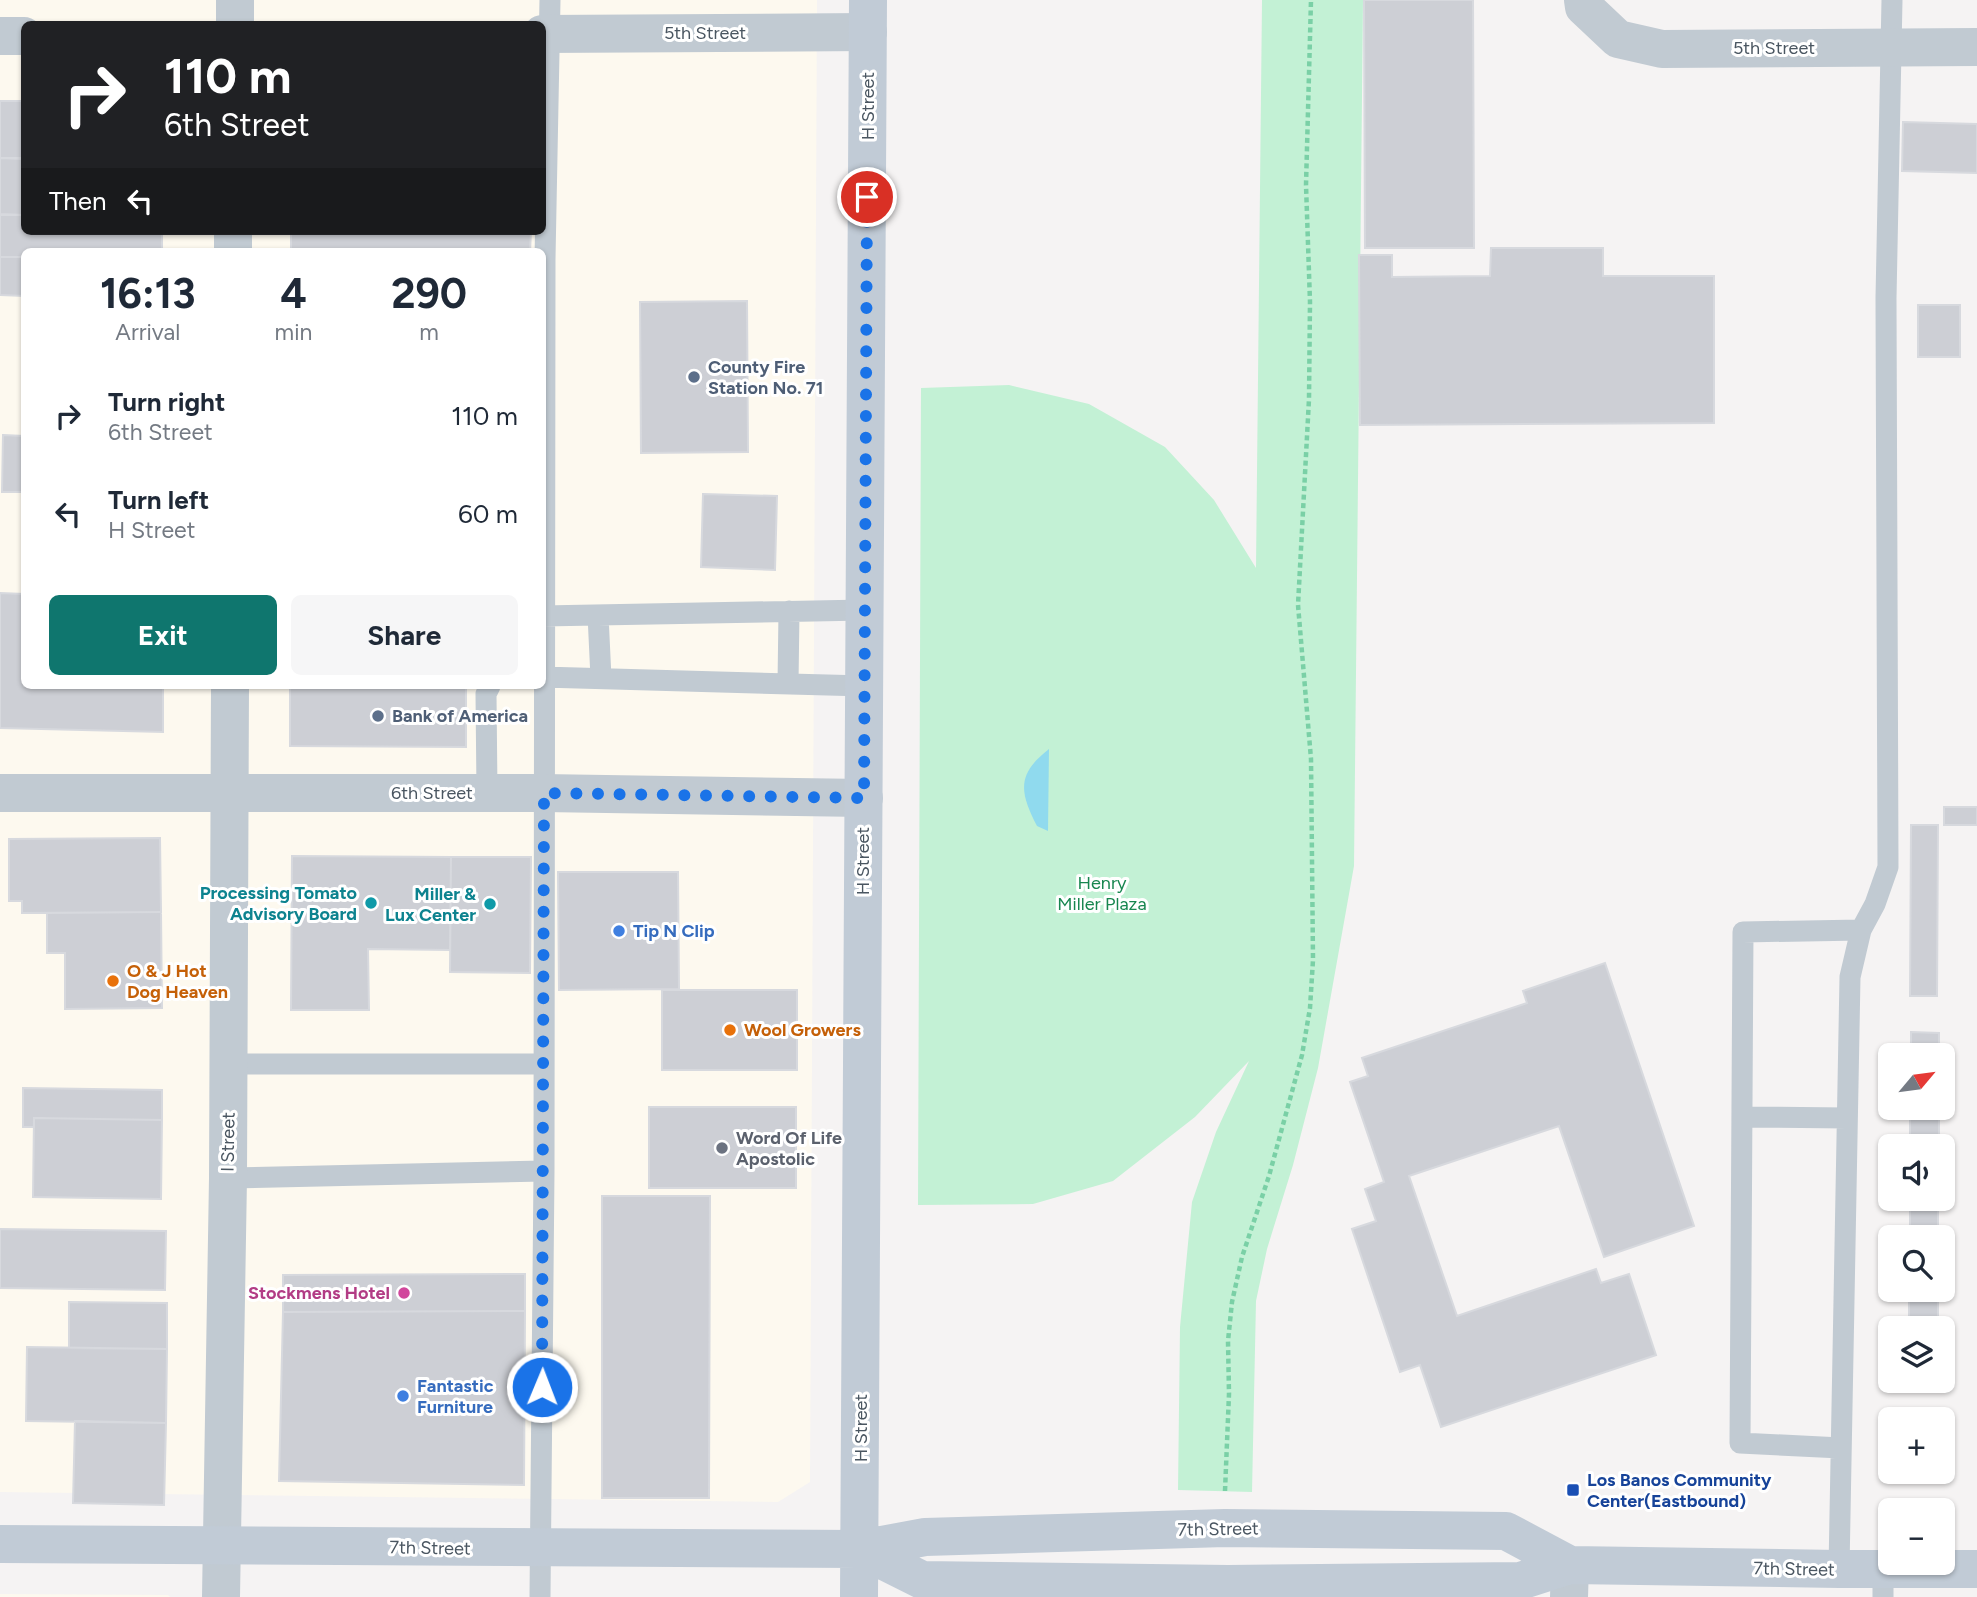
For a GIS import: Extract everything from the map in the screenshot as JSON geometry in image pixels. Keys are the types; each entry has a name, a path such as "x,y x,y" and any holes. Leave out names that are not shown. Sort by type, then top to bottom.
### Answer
{"street":[{"path":"235,0 235,21"},
{"name":"5th Street","path":"1584,4 1618,39 1662,49 1977,47"},
{"name":"5th Street","path":"548,23 868,16"},
{"name":"H Street","path":"859,1597 868,16"},
{"path":"0,36 21,36"},
{"name":"I Street","path":"221,1597 228,1178 230,689"},
{"name":"6th Street","path":"0,793 544,793 864,798"},
{"name":"7th Street","path":"0,1544 860,1549 925,1537 1225,1528 1506,1531 1569,1581"},
{"name":"7th Street","path":"860,1549 922,1580 1227,1584 1569,1581 1839,1569 1883,1583 1977,1569"}],"lane":[{"path":"1839,1569 1850,977 1861,930 1875,904 1888,867 1886,298 1892,0"},
{"path":"546,180 548,23"},
{"path":"546,616 865,610"},
{"path":"789,611 789,684"},
{"path":"598,615 601,678"},
{"path":"546,677 865,686"},
{"path":"487,793 486,694 488,689"},
{"path":"540,1597 544,1171 543,689"},
{"path":"1841,1448 1740,1443 1743,932 1861,930"},
{"path":"229,1063 542,1064"},
{"path":"1742,1116 1847,1118"},
{"path":"228,1178 544,1171"}],"path":[{"path":"1225,1528 1228,1341 1232,1301 1242,1257 1269,1176 1302,1055 1310,1008 1313,960 1311,759 1298,605 1309,399 1310,302 1306,185 1311,0"}],"shaded area":[{"path":"0,0 817,0 810,1482 778,1502 0,1492"},
{"path":"0,1594 168,1595 170,1597 0,1597"}],"green space":[{"name":"Henry Miller Plaza","path":"1262,0 1363,0 1354,866 1318,1068 1293,1165 1267,1249 1256,1301 1252,1492 1178,1490 1180,1327 1192,1202 1216,1132 1249,1061 1195,1117 1113,1181 1033,1204 918,1205 921,388 1009,385 1089,404 1165,447 1214,500 1256,568"}],"water":[{"path":"1049,749 1048,831 1037,826 1027,803 1024,784 1031,767"}],"building":[{"path":"1364,0 1473,0 1474,248 1365,248"},
{"path":"0,101 21,101 21,158 0,158"},
{"path":"1903,122 1977,124 1977,173 1902,171"},
{"path":"0,158 21,159 21,215 0,215"},
{"path":"0,214 21,215 21,235 162,235 162,248 21,248 21,257 0,257"},
{"path":"291,235 531,235 530,248 291,248"},
{"path":"1491,248 1603,248 1603,276 1714,276 1714,423 1360,425 1359,255 1392,255 1392,277 1490,276"},
{"path":"0,257 21,257 21,296 0,295"},
{"name":"County Fire Station No. 71","path":"747,301 748,452 641,453 640,302"},
{"path":"1918,305 1960,305 1960,357 1918,357"},
{"path":"3,435 21,436 21,492 2,492"},
{"path":"703,494 777,496 775,570 701,567"},
{"path":"0,593 21,594 21,689 163,689 163,732 0,728"},
{"name":"Bank of America","path":"290,689 466,689 466,747 290,746"},
{"path":"1944,807 1977,807 1977,825 1944,825"},
{"path":"1911,825 1938,825 1937,996 1910,996"},
{"path":"160,838 161,912 22,913 22,901 9,901 9,839"},
{"name":"Processing Tomato Advisory Board","path":"292,856 451,857 450,950 368,949 369,1010 291,1010"},
{"name":"Miller & Lux Center","path":"451,857 531,857 530,973 450,972"},
{"name":"Tip N Clip","path":"558,872 678,872 679,989 559,990"},
{"name":"O & J Hot Dog Heaven","path":"161,912 162,1008 65,1009 65,953 47,953 47,913"},
{"path":"1605,963 1694,1226 1604,1257 1559,1126 1409,1176 1457,1316 1596,1269 1601,1283 1629,1274 1656,1355 1441,1427 1420,1365 1400,1372 1352,1229 1376,1221 1365,1189 1384,1182 1350,1082 1368,1076 1362,1058 1527,1003 1523,991"},
{"name":"Wool Growers","path":"662,990 797,990 797,1070 662,1070"},
{"path":"1911,1032 1939,1033 1939,1043 1911,1043"},
{"path":"23,1088 162,1090 162,1120 34,1118 34,1127 23,1127"},
{"name":"Word Of Life Apostolic","path":"649,1107 796,1107 796,1188 649,1188"},
{"path":"34,1118 162,1120 161,1199 33,1197"},
{"path":"1910,1120 1939,1120 1939,1134 1910,1134"},
{"path":"602,1196 710,1196 709,1498 602,1498"},
{"path":"1910,1211 1938,1211 1938,1225 1910,1225"},
{"path":"0,1229 166,1231 165,1290 0,1288"},
{"name":"Stockmens Hotel","path":"525,1274 525,1311 283,1312 283,1275"},
{"path":"69,1302 167,1303 167,1349 69,1348"},
{"path":"1909,1302 1938,1302 1938,1316 1909,1316"},
{"name":"Fantastic Furniture","path":"525,1311 524,1485 279,1481 283,1312"},
{"path":"27,1347 167,1349 166,1423 26,1421"},
{"path":"75,1421 166,1423 164,1505 73,1503"}],"place":[{"name":"County Fire Station No. 71","path":"694,377"},
{"name":"Bank of America","path":"378,716"},
{"name":"Processing Tomato Advisory Board","path":"371,903"},
{"name":"Miller & Lux Center","path":"490,904"},
{"name":"Tip N Clip","path":"619,931"},
{"name":"O & J Hot Dog Heaven","path":"113,981"},
{"name":"Wool Growers","path":"730,1030"},
{"name":"Word Of Life Apostolic","path":"722,1148"},
{"name":"Stockmens Hotel","path":"404,1293"},
{"name":"Fantastic Furniture","path":"403,1396"},
{"name":"Los Banos Community Center(Eastbound)","path":"1573,1490"}],"route":[{"path":"542,1387 544,793 864,798 867,197"}]}
